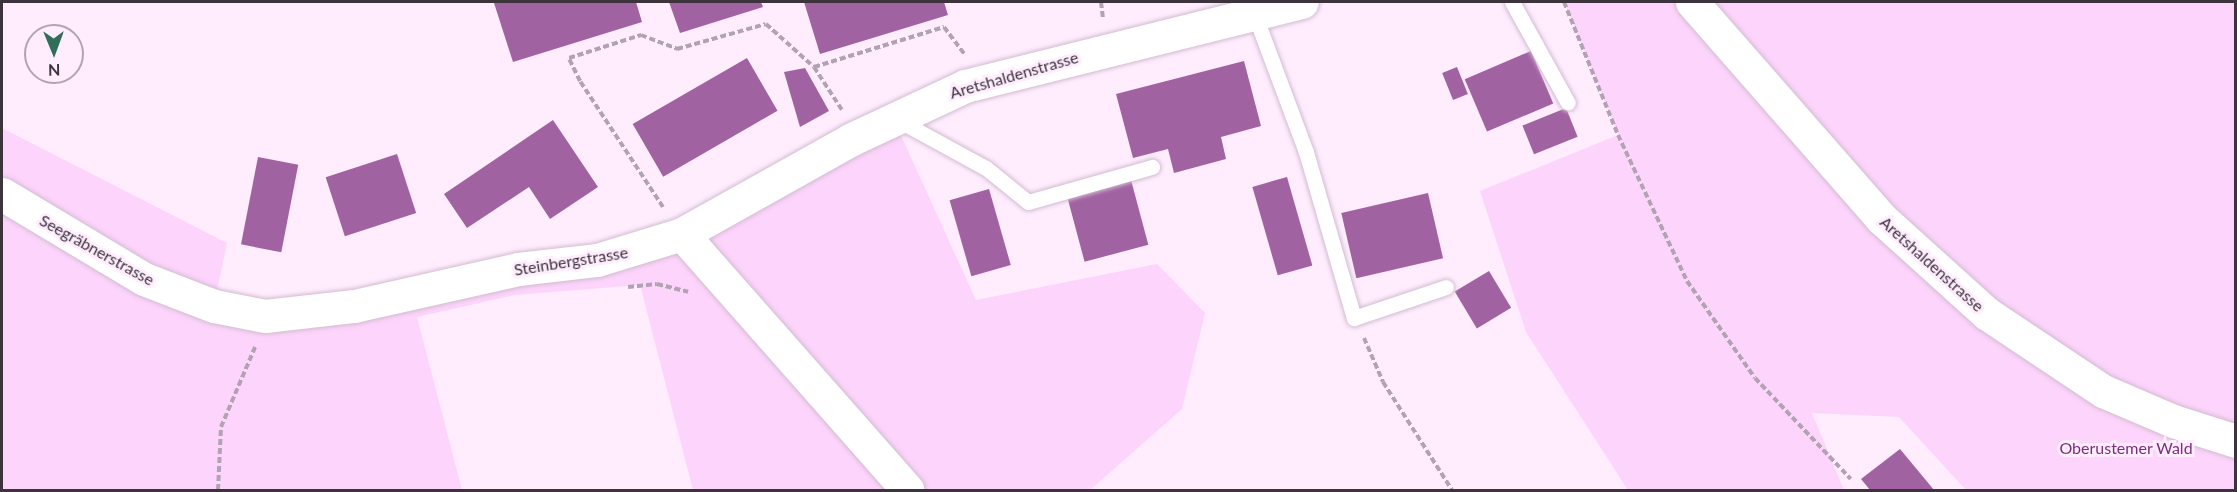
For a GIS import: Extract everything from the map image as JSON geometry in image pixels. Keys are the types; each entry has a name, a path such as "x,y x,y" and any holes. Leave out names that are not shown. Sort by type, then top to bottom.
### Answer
{"street":[{"name":"Aretshaldenstrasse","path":"682,234 893,118 985,80 1302,2"},
{"name":"Aretshaldenstrasse","path":"1692,2 1881,218 1986,313 2103,391 2173,421 2235,441"},
{"name":"Seegräbnerstrasse","path":"2,194 144,279 214,306 256,332"},
{"name":"Steinbergstrasse","path":"256,332 342,308 518,269 597,260 682,234"},
{"path":"682,234 908,490"}],"lane":[{"path":"1512,2 1568,103"},
{"path":"1254,14 1306,152 1354,318 1446,287"},
{"path":"893,118 986,168 1028,201 1152,167"}],"path":[{"path":"1564,2 1627,156 1687,281 1755,378 1851,479"},
{"path":"660,203 580,81 569,58 641,35 677,49 766,24 814,68 860,135"},
{"path":"814,68 944,27 985,80"},
{"path":"618,289 657,284 696,296"},
{"path":"1354,318 1383,382 1452,490"},
{"path":"218,490 221,427 256,332"}],"green space":[{"name":"Oberustemer Wald","path":"1564,2 2235,2 2235,490 1966,490 1899,417 1812,413 1844,490 1628,490 1526,332 1480,191 1618,135"},
{"path":"893,118 976,300 1157,264 1205,313 1182,409 1090,490 693,490 640,285 515,295 417,317 462,490 2,490 2,128 227,243 214,306 265,316 597,260"}],"building":[{"path":"636,2 642,22 513,62 494,3"},
{"path":"669,2 761,2 763,7 680,33"},
{"path":"804,2 944,2 948,15 820,54"},
{"path":"1531,51 1553,103 1487,132 1465,79"},
{"path":"747,58 778,111 663,177 633,124"},
{"path":"1244,61 1261,126 1221,137 1226,159 1174,173 1168,149 1133,158 1116,94"},
{"path":"1457,67 1468,94 1453,100 1442,73"},
{"path":"805,68 829,111 800,127 784,72"},
{"path":"1566,108 1578,137 1534,154 1522,126"},
{"path":"553,120 598,187 550,219 529,187 467,228 444,194"},
{"path":"397,154 416,213 345,236 326,177"},
{"path":"258,157 298,165 281,252 241,244"},
{"path":"1287,177 1312,265 1278,275 1252,187"},
{"path":"1131,180 1148,245 1085,262 1067,197"},
{"path":"989,189 1011,265 971,276 950,200"},
{"path":"1428,193 1443,258 1356,278 1341,213"},
{"path":"1489,271 1511,308 1477,328 1455,292"},
{"path":"1900,449 1934,490 1870,490 1861,479"}]}
